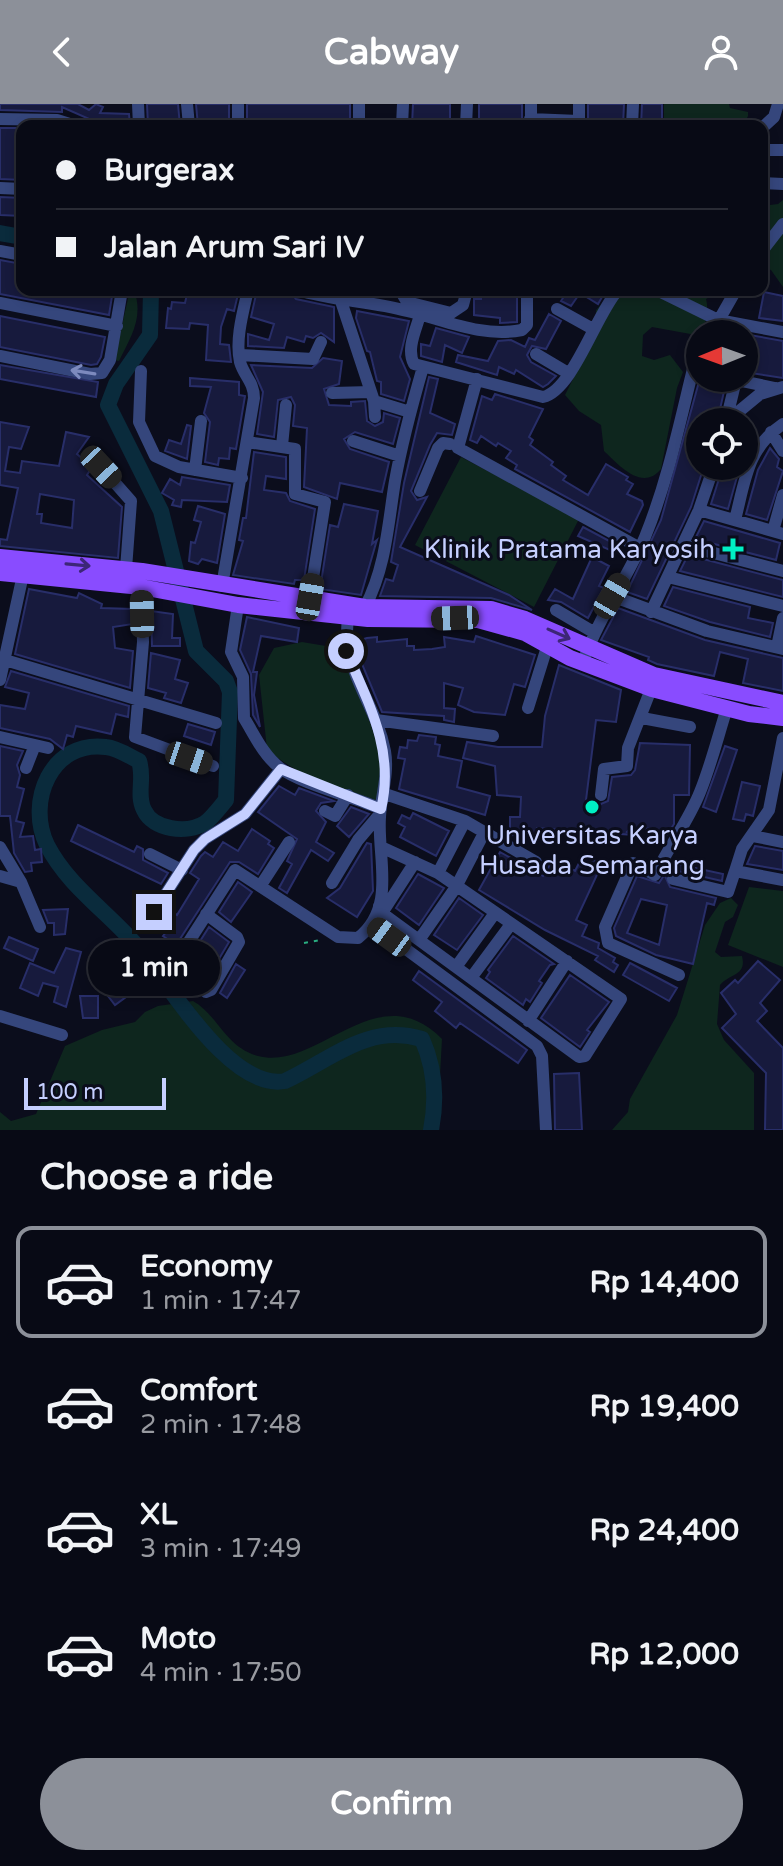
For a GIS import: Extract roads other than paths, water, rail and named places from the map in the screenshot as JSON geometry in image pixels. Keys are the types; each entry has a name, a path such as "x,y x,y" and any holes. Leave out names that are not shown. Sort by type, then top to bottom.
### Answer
{"main road":[{"path":"0,557 136,576 172,585 310,597 355,609"},
{"path":"0,573 23,577 136,576"},
{"path":"212,590 238,605 355,609 525,626 589,647 653,682 727,708 783,718"},
{"path":"525,626 547,647 589,647"},
{"path":"653,682 783,703"}],"street":[{"path":"768,122 774,117 778,104"},
{"path":"0,119 57,120"},
{"path":"768,243 783,224"},
{"path":"0,356 90,374 102,373 110,360 121,296"},
{"path":"212,590 242,478 254,389 240,364 241,318 246,296"},
{"path":"342,296 479,330 522,330 529,320 527,296"},
{"path":"342,296 373,397 375,417"},
{"path":"406,296 451,313 463,305 465,296"},
{"path":"420,315 410,357 414,364 543,397 554,393 614,296"},
{"path":"669,296 718,320 732,296"},
{"path":"0,303 117,326"},
{"path":"557,309 593,329"},
{"path":"758,327 783,332"},
{"path":"240,355 313,359 321,342"},
{"path":"536,354 568,373"},
{"path":"380,910 383,897 380,812 385,794 385,749 346,651 355,609 392,521 400,456 423,367"},
{"path":"141,371 137,405 149,447 155,456 169,465 242,478"},
{"path":"454,445 477,379"},
{"path":"758,383 779,387"},
{"path":"745,408 779,387"},
{"path":"556,610 589,647 612,596 640,548 660,498 690,392"},
{"path":"332,393 373,397 410,412"},
{"path":"282,446 286,405"},
{"path":"195,470 201,421"},
{"path":"735,520 748,469 761,440 783,424"},
{"path":"771,432 783,451"},
{"path":"353,441 400,456"},
{"path":"247,442 282,446 298,453 295,494 323,499 325,503 310,597"},
{"path":"420,491 438,448 445,442 640,548"},
{"path":"101,467 131,501 139,698 134,721 135,737 213,766"},
{"path":"651,612 699,510 709,480"},
{"path":"699,510 778,533 783,495"},
{"path":"683,545 783,571"},
{"path":"0,680 25,559"},
{"path":"668,577 783,606"},
{"path":"612,596 707,631 780,648 783,618"},
{"path":"238,605 231,652 243,677 244,718 254,729 257,743 281,769 348,795 380,812"},
{"path":"528,708 547,647"},
{"path":"5,660 216,723"},
{"path":"601,795 604,769 627,766 628,748 642,718 653,682"},
{"path":"679,975 608,943 605,927 633,863 655,875 667,850 678,838 700,792 727,708"},
{"path":"642,718 690,727"},
{"path":"376,720 493,736"},
{"path":"0,737 42,746 26,768"},
{"path":"673,879 728,892 742,849 777,797 783,738"},
{"path":"154,912 205,839 245,814 281,769"},
{"path":"385,794 465,821 536,862"},
{"path":"325,811 335,816 348,795"},
{"path":"332,883 358,840 380,812"},
{"path":"438,873 465,821"},
{"path":"419,940 456,887 484,833"},
{"path":"753,836 783,842"},
{"path":"261,885 289,842"},
{"path":"0,847 21,882 40,927"},
{"path":"380,910 579,1057 585,1056 621,998 438,873 381,847"},
{"path":"150,854 182,870"},
{"path":"206,914 237,937 239,942 211,990 206,992 179,959 206,914 235,870 338,937 358,938 372,924 415,862"},
{"path":"735,871 783,880"},
{"path":"0,876 21,882"},
{"path":"456,967 495,913"},
{"path":"372,924 537,1046 542,1056 546,1130"},
{"path":"471,978 511,924"},
{"path":"528,1021 567,961"},
{"path":"0,1016 62,1035"}],"waterway":[{"path":"0,233 16,236"},
{"path":"151,296 150,335 116,384 108,405 161,511 196,651 226,681 230,692 226,800 208,821 198,826 180,829 163,826 148,817 144,810 139,761 110,748 87,747 71,753 48,777 42,793 41,828 47,845 66,873 137,946 202,1031 243,1069 264,1080 285,1081 367,1039 403,1035 422,1039 434,1084 431,1130"}],"place":[{"name":"Klinik Pratama Karyosih","path":"733,549"},
{"name":"Universitas Karya Husada Semarang","path":"592,807"}]}
